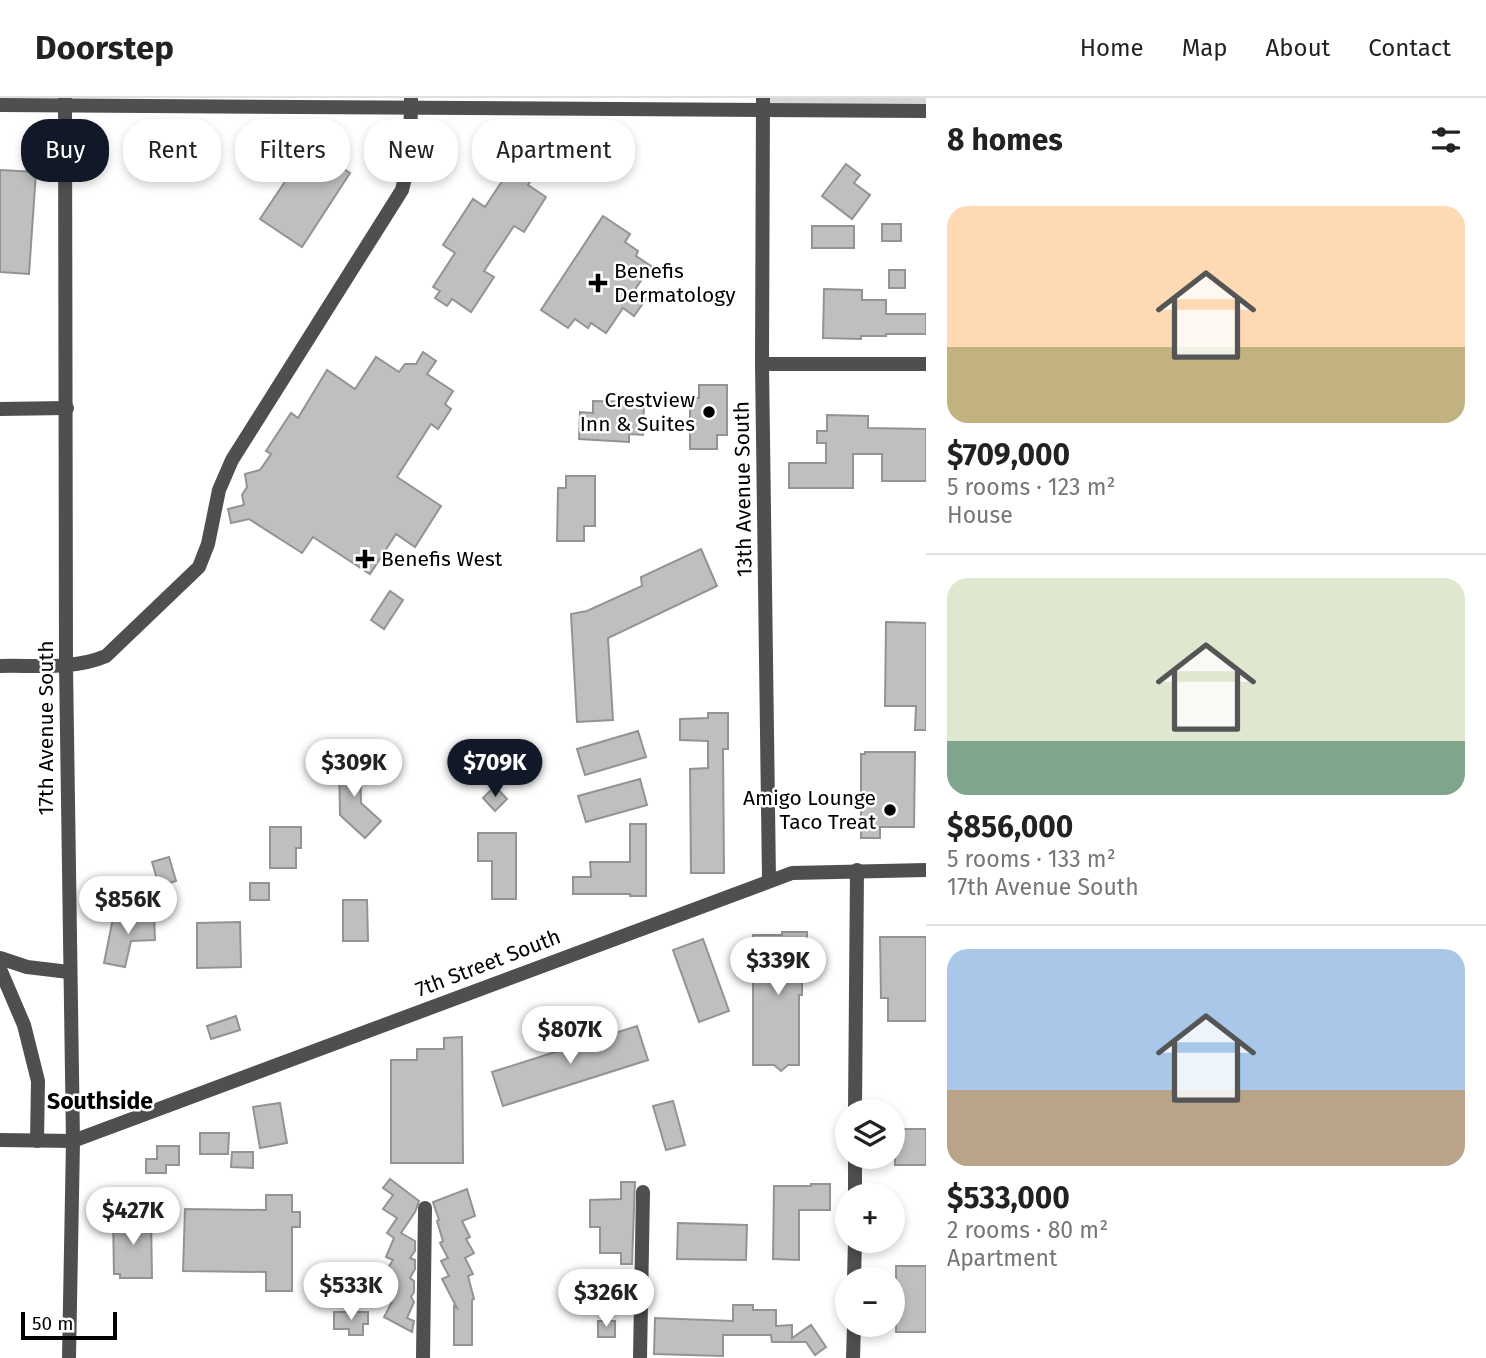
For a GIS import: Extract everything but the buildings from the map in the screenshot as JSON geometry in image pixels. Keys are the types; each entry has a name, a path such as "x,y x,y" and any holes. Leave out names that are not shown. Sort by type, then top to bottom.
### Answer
{"street":[{"path":"0,105 204,101 763,104 926,111"},
{"name":"17th Avenue South","path":"64,102 66,665 73,1141 69,1358"},
{"path":"0,666 89,663 106,656 199,566 208,544 219,489 232,460 402,190 410,158 411,103"},
{"name":"13th Avenue South","path":"763,104 762,364 769,880"},
{"path":"762,364 926,364"},
{"path":"0,409 67,408"},
{"path":"855,1099 857,870"},
{"name":"7th Street South","path":"73,1141 769,880 792,873 926,870"},
{"path":"0,958 27,967 69,972"},
{"path":"0,969 24,1025 38,1082 37,1141"},
{"path":"0,1140 73,1141"},
{"path":"640,1358 643,1192"},
{"path":"423,1358 425,1208"},
{"path":"853,1358 854,1337"}],"shaded area":[{"path":"763,98 926,98 926,111 763,110"}],"place":[{"name":"Benefis Dermatology","path":"598,283"},
{"name":"Crestview Inn & Suites","path":"709,412"},
{"name":"Benefis West","path":"365,559"},
{"name":"Amigo Lounge Taco Treat","path":"890,810"}],"district":[{"name":"Southside","path":"100,1101"}]}
